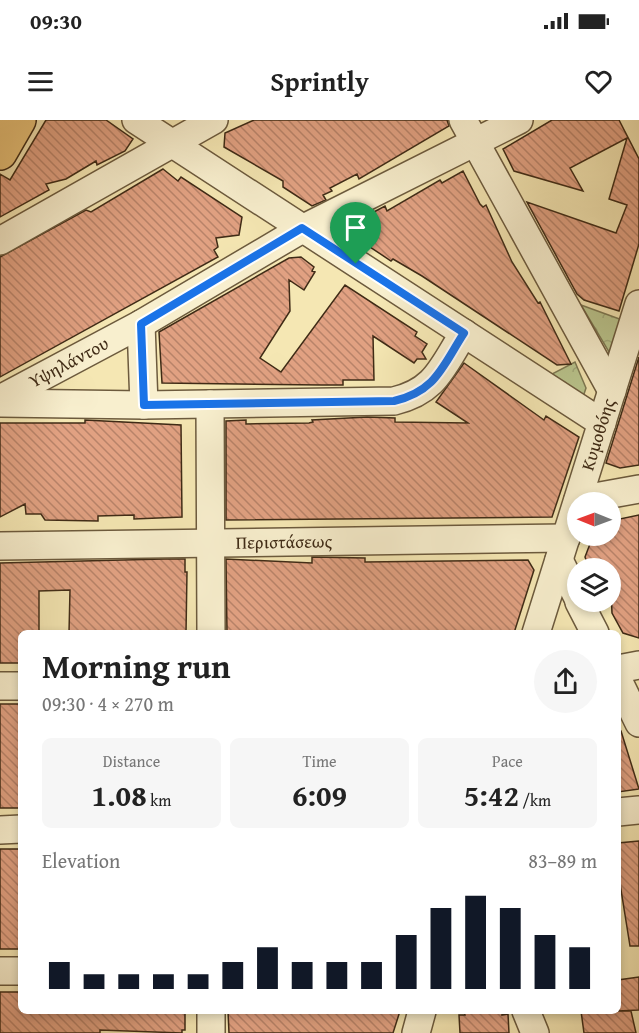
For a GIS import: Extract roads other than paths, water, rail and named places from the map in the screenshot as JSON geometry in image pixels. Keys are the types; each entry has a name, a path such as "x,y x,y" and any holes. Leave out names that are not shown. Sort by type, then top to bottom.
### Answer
{"main road":[{"path":"0,153 19,120"}],"street":[{"path":"136,120 602,423"},
{"path":"0,241 214,120"},
{"name":"Υψηλάντου","path":"0,401 141,324 470,131 519,120"},
{"path":"470,131 612,391"},
{"name":"Κυμοθόης","path":"580,492 639,304"},
{"path":"141,324 144,405"},
{"path":"0,401 144,405 394,401 414,396 431,385 464,333"},
{"path":"210,404 211,630"},
{"path":"621,492 639,489"},
{"name":"Κυμοθόης","path":"537,630 567,534"},
{"name":"Περιστάσεως","path":"0,546 210,543 562,549"},
{"path":"562,549 567,565"},
{"path":"584,612 593,630"},
{"path":"621,668 639,665"},
{"path":"0,686 18,686"},
{"path":"621,686 639,723"},
{"path":"621,812 639,810"},
{"path":"0,830 18,829"},
{"path":"0,971 18,971"},
{"path":"211,1014 211,1033"},
{"path":"416,1033 421,1014"},
{"path":"527,1014 535,1033"}]}
